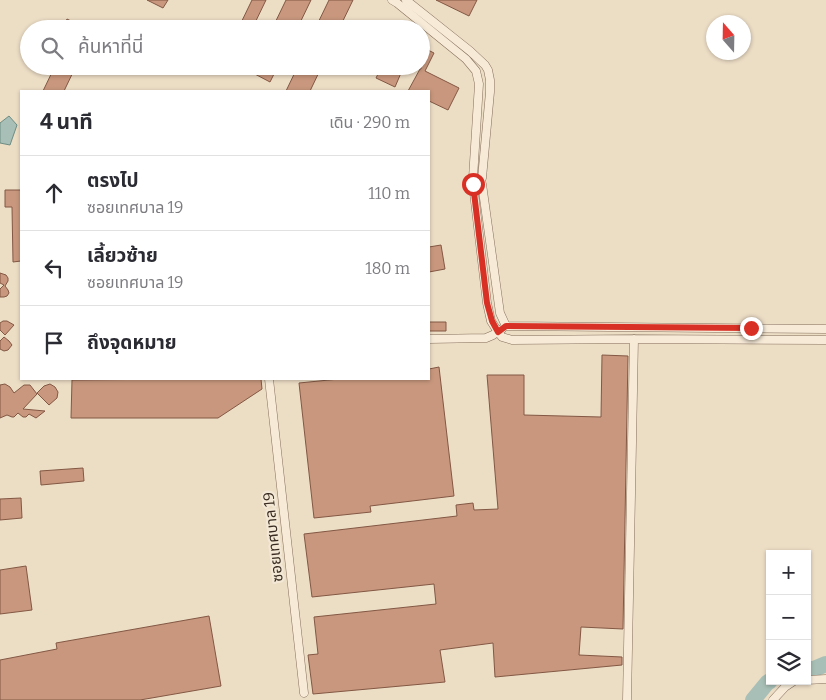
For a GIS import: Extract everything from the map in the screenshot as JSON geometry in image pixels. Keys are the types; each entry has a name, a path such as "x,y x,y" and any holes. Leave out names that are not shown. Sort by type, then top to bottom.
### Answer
{"street":[{"path":"392,0 418,20"},
{"path":"406,0 453,37 485,65 488,70 490,92 482,181 500,313 506,326"},
{"path":"430,30 466,59 476,71 479,84 473,181 487,303 492,321 502,337 512,340 826,340"},
{"path":"447,44 453,37"},
{"path":"430,339 486,338 493,336 506,326 826,329"},
{"path":"627,700 634,339"},
{"name":"ซอยเทศบาล 19","path":"269,380 304,692"},
{"path":"811,680 826,679"},
{"path":"773,700 788,685"}],"shaded area":[{"path":"9,116 17,125 10,145 0,143 0,123"}],"building":[{"path":"147,0 168,0 163,8"},
{"path":"252,0 266,0 256,20 242,20"},
{"path":"286,0 311,0 301,20 276,20"},
{"path":"329,0 353,0 343,20 319,20"},
{"path":"436,0 477,0 469,16"},
{"path":"430,51 434,53 430,61"},
{"path":"430,74 459,88 448,110 430,101 430,90 409,90 417,75"},
{"path":"51,75 72,75 64,90 43,90"},
{"path":"257,75 274,75 270,82"},
{"path":"294,75 318,75 310,90 286,90"},
{"path":"378,75 400,75 395,87 376,78"},
{"path":"5,190 20,190 20,261 13,262 12,207 5,207"},
{"path":"441,245 445,269 430,272 430,247"},
{"path":"0,273 8,278 5,286 9,293 4,297 0,297 0,289 4,285 0,283"},
{"path":"3,321 14,325 5,335 0,330 0,323"},
{"path":"430,322 446,322 446,331 430,331"},
{"path":"4,337 12,345 8,350 4,351 0,349 0,341"},
{"path":"602,355 628,356 623,629 581,627 579,655 622,657 622,665 495,677 493,643 440,650 445,682 313,694 308,655 318,654 314,617 436,604 434,584 312,597 304,534 457,516 456,505 473,503 474,510 498,509 487,375 524,375 524,415 601,417"},
{"path":"439,367 454,496 370,506 371,512 314,518 299,383 329,380 430,380 430,369"},
{"path":"72,380 261,380 262,389 218,418 71,418"},
{"path":"5,384 14,393 24,385 30,385 37,394 23,409 45,411 36,418 29,414 23,417 18,413 14,417 7,415 0,418 0,385"},
{"path":"50,384 58,392 57,398 49,405 37,393 44,386"},
{"path":"83,468 84,481 41,485 40,471"},
{"path":"21,498 22,518 0,520 0,499"},
{"path":"26,566 32,610 0,614 0,570"},
{"path":"209,616 221,686 140,700 0,700 0,660 57,649 56,643"}],"waterway":[{"path":"811,669 826,664"},
{"path":"753,700 766,684"}],"route":[{"path":"473,184 487,303 492,321 498,332 506,326 751,328"}]}
